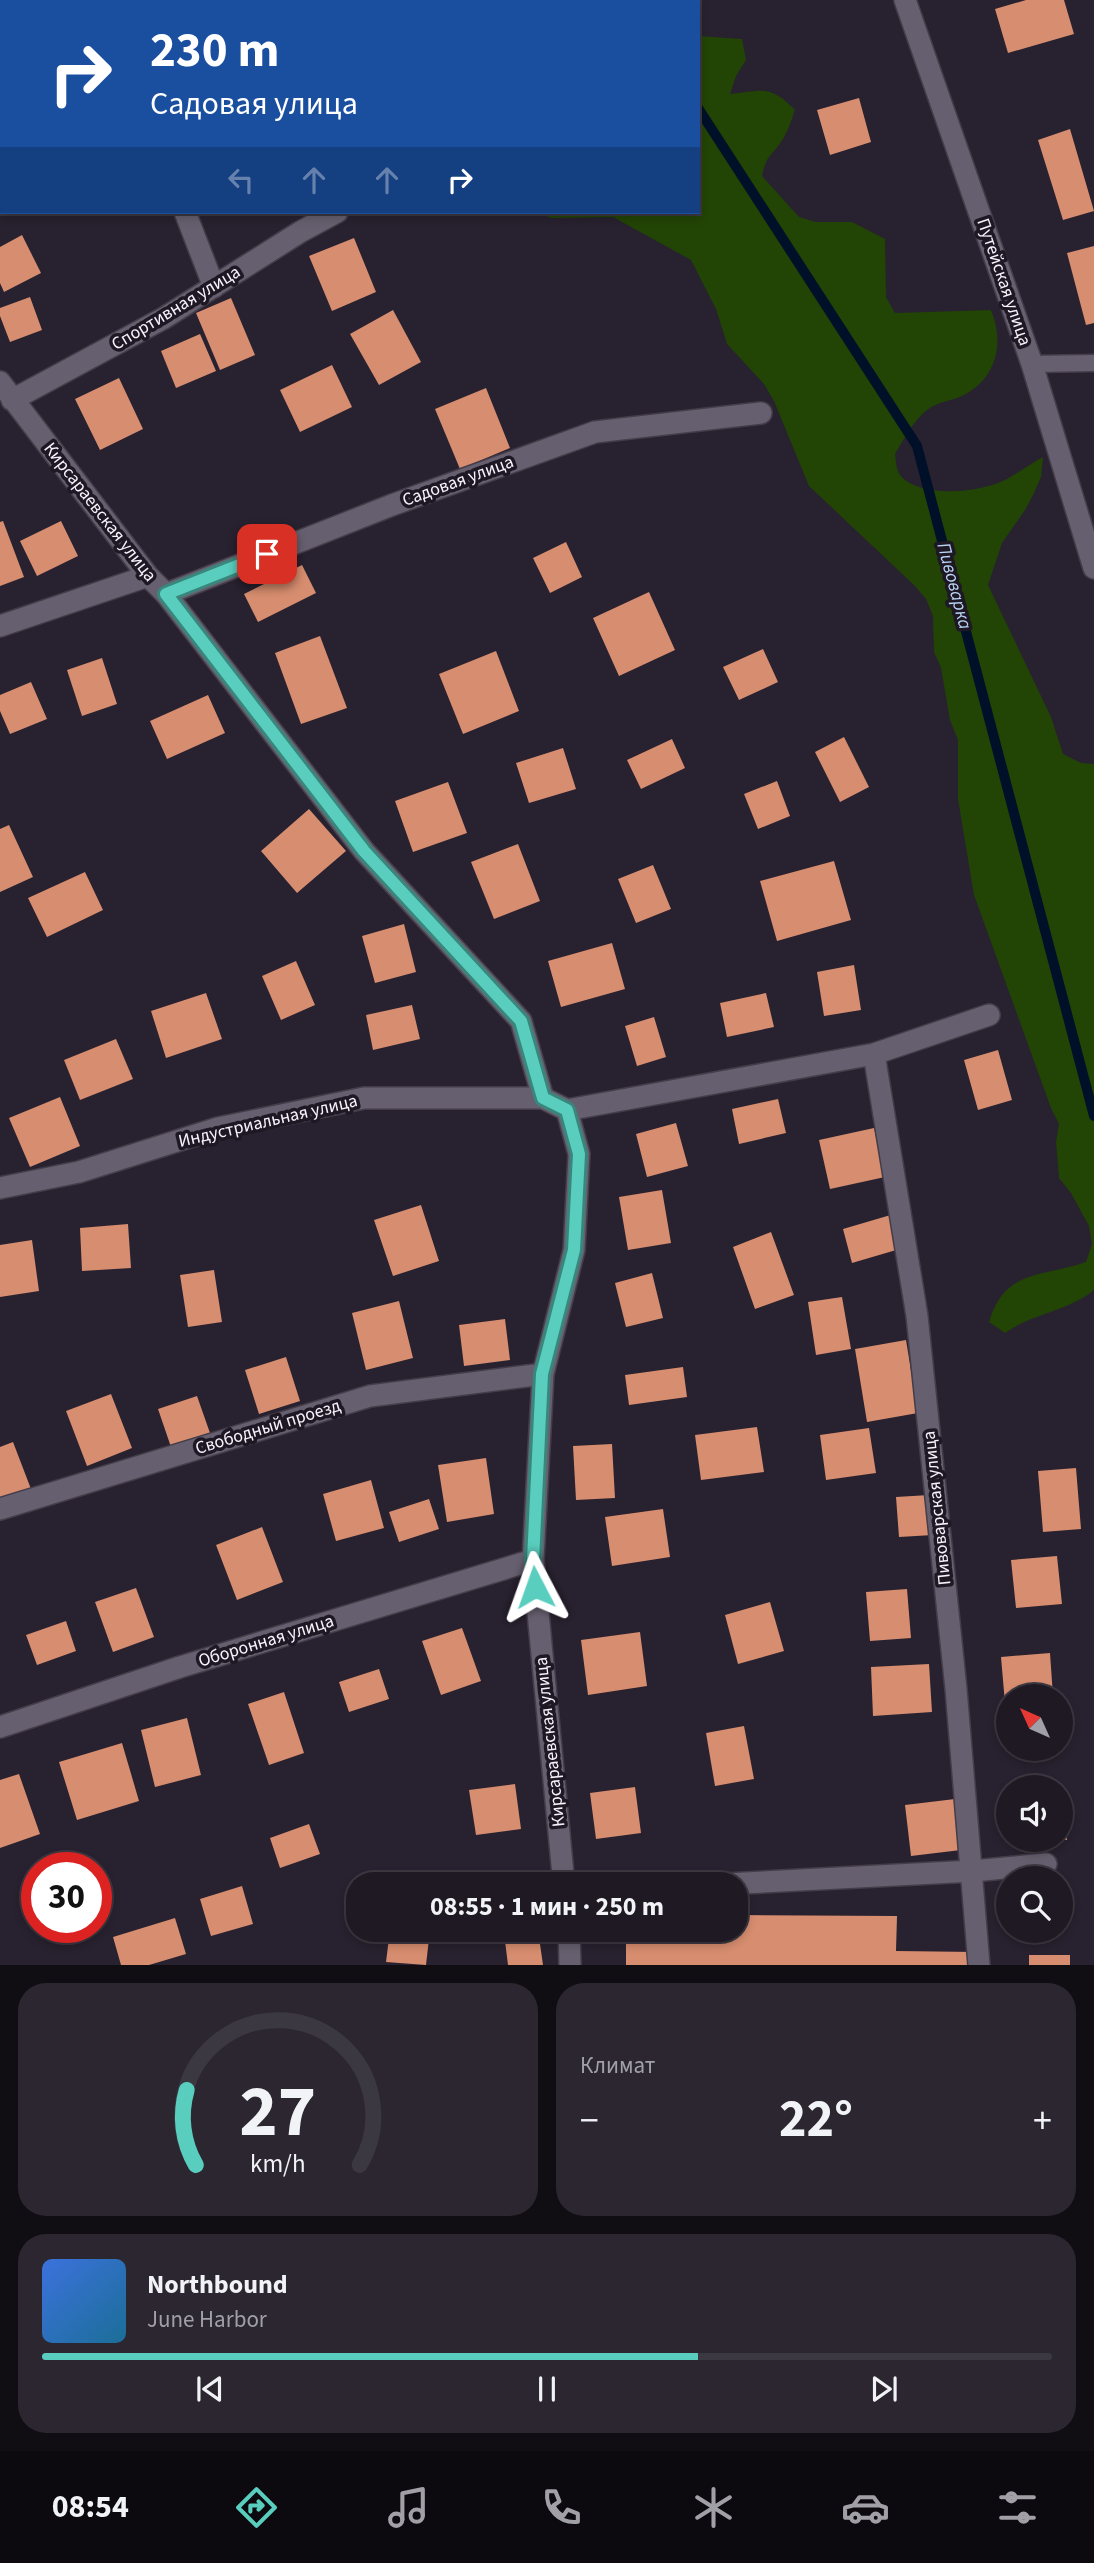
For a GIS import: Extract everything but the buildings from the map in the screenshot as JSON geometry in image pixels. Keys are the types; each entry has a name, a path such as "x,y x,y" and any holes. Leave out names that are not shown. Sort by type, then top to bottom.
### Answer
{"street":[{"name":"Путейская улица","path":"905,0 1032,364 1094,568"},
{"path":"187,214 214,286"},
{"name":"Спортивная улица","path":"12,400 164,318 300,232 334,214"},
{"name":"Кирсараевская улица","path":"0,382 364,851 521,1021 543,1098"},
{"name":"Садовая улица","path":"166,594 392,505 595,432 761,413"},
{"path":"0,626 148,576"},
{"path":"543,1098 567,1110 874,1054 989,1015"},
{"name":"Пивоварская улица","path":"874,1054 917,1316 956,1689 979,1965"},
{"name":"Индустриальная улица","path":"0,1188 79,1172 218,1128 364,1098 543,1098"},
{"name":"Кирсараевская улица","path":"563,1872 533,1560 542,1374 574,1250 579,1154 567,1110"},
{"name":"Свободный проезд","path":"0,1509 370,1396 542,1374"},
{"name":"Оборонная улица","path":"0,1727 180,1667 533,1560"},
{"path":"748,1883 973,1871 1046,1864"},
{"path":"569,1942 570,1965"}],"lane":[{"path":"1032,364 1094,363"}],"green space":[{"path":"700,36 742,39 746,60 736,76 730,94 765,91 779,96 795,110 783,138 767,160 762,176 799,217 816,222 852,222 885,239 886,297 895,313 991,310 997,345 991,368 985,378 966,394 936,405 922,414 895,454 899,473 908,482 931,490 945,491 995,484 1043,457 1041,477 1025,510 1002,543 988,585 1051,717 1063,754 1081,763 1094,764 1094,1290 1073,1303 1005,1333 989,1322 1005,1292 1016,1283 1041,1273 1086,1262 1092,1244 1089,1226 1071,1193 1059,1178 1056,1142 1059,1124 974,895 958,799 958,740 950,720 941,668 934,652 933,616 926,599 809,486 774,401 764,384 727,344 716,309 691,260 613,217 552,218 540,214 700,214"}],"waterway":[{"name":"Пивоварка","path":"700,111 917,446 1094,1116"}],"route":[{"path":"267,554 166,594 364,851 521,1021 543,1098 567,1110 579,1154 574,1250 542,1374 533,1560 535,1587"}]}
